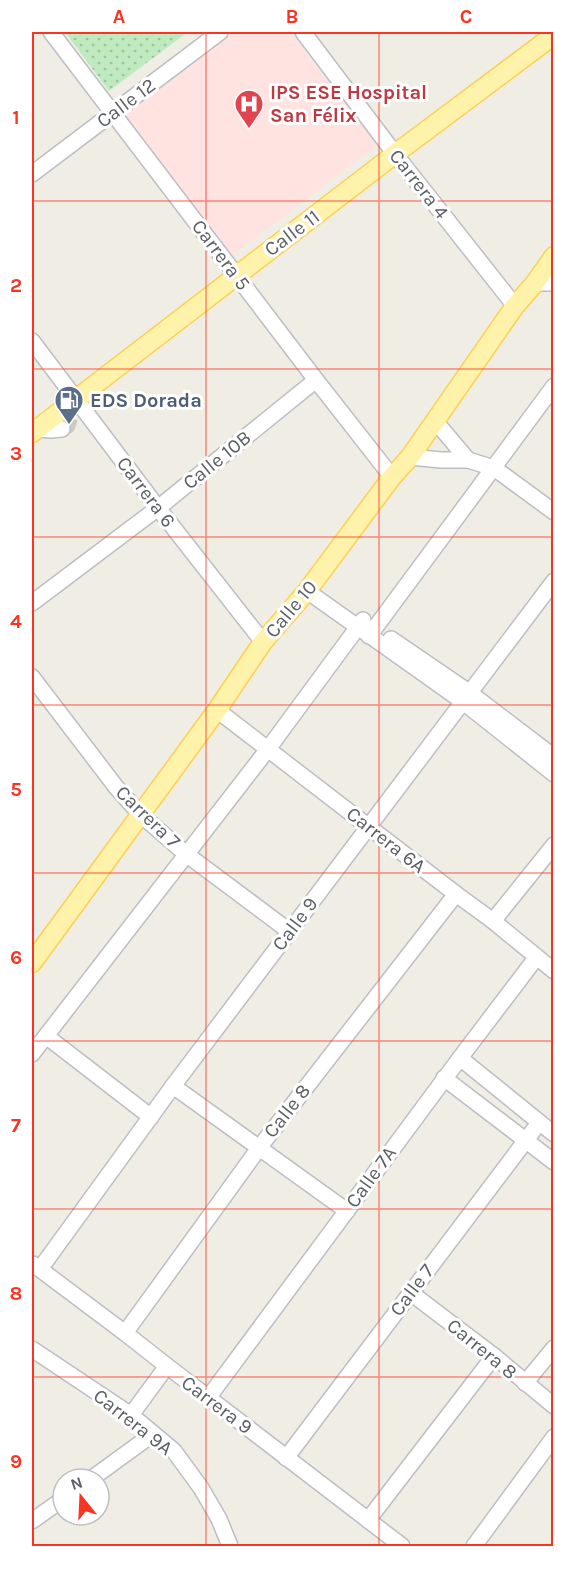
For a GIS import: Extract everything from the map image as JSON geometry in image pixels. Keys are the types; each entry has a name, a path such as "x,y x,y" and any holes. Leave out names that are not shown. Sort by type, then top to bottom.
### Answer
{"main road":[{"name":"Calle 11","path":"34,431 70,412 237,276 554,35"},
{"name":"Calle 10","path":"32,963 217,710 262,642 310,587 392,477 410,457 515,306 554,256"}],"street":[{"name":"Carrera 5","path":"51,32 392,477"},
{"name":"Calle 12","path":"32,174 220,32"},
{"name":"Carrera 4","path":"303,32 395,154 515,306"},
{"path":"535,283 554,284"},
{"name":"Carrera 6","path":"32,341 70,412 158,508 262,642"},
{"name":"Calle 10B","path":"32,603 158,508 316,380"},
{"path":"32,1054 268,749 494,468 554,387"},
{"path":"34,431 51,430 70,412"},
{"path":"436,422 468,460"},
{"path":"410,457 468,460 494,468 554,512"},
{"name":"Calle 9","path":"36,1266 151,1117 554,581"},
{"path":"310,587 554,757"},
{"name":"Carrera 7","path":"32,677 116,787 140,814 186,854 289,931"},
{"path":"466,697 554,774"},
{"name":"Carrera 6A","path":"217,710 554,970"},
{"path":"493,921 554,845"},
{"name":"Calle 8","path":"125,1333 259,1148 456,894"},
{"name":"Calle 7A","path":"208,1398 444,1078 536,958"},
{"path":"46,1036 151,1117"},
{"path":"459,1058 554,1134"},
{"path":"444,1078 554,1162"},
{"path":"173,1086 346,1211"},
{"name":"Calle 7","path":"286,1458 539,1123"},
{"name":"Carrera 9","path":"36,1266 402,1546"},
{"name":"Carrera 8","path":"411,1293 494,1356 554,1406"},
{"path":"525,1383 554,1348"},
{"name":"Carrera 9A","path":"32,1349 131,1415 174,1451 201,1488 219,1519 230,1546"},
{"path":"368,1520 494,1356"},
{"path":"131,1415 167,1366"},
{"path":"108,1467 153,1434"},
{"path":"474,1546 554,1437"},
{"path":"32,1521 51,1508"}],"shaded area":[{"name":"IPS ESE Hospital San Félix","path":"228,32 290,32 378,145 228,258 121,113"}],"green space":[{"path":"65,32 188,32 109,91"}],"tunnel":[{"path":"62,429 68,426 71,416"}],"place":[{"name":"IPS ESE Hospital San Félix","path":"249,130"},
{"name":"EDS Dorada","path":"69,426"}]}
